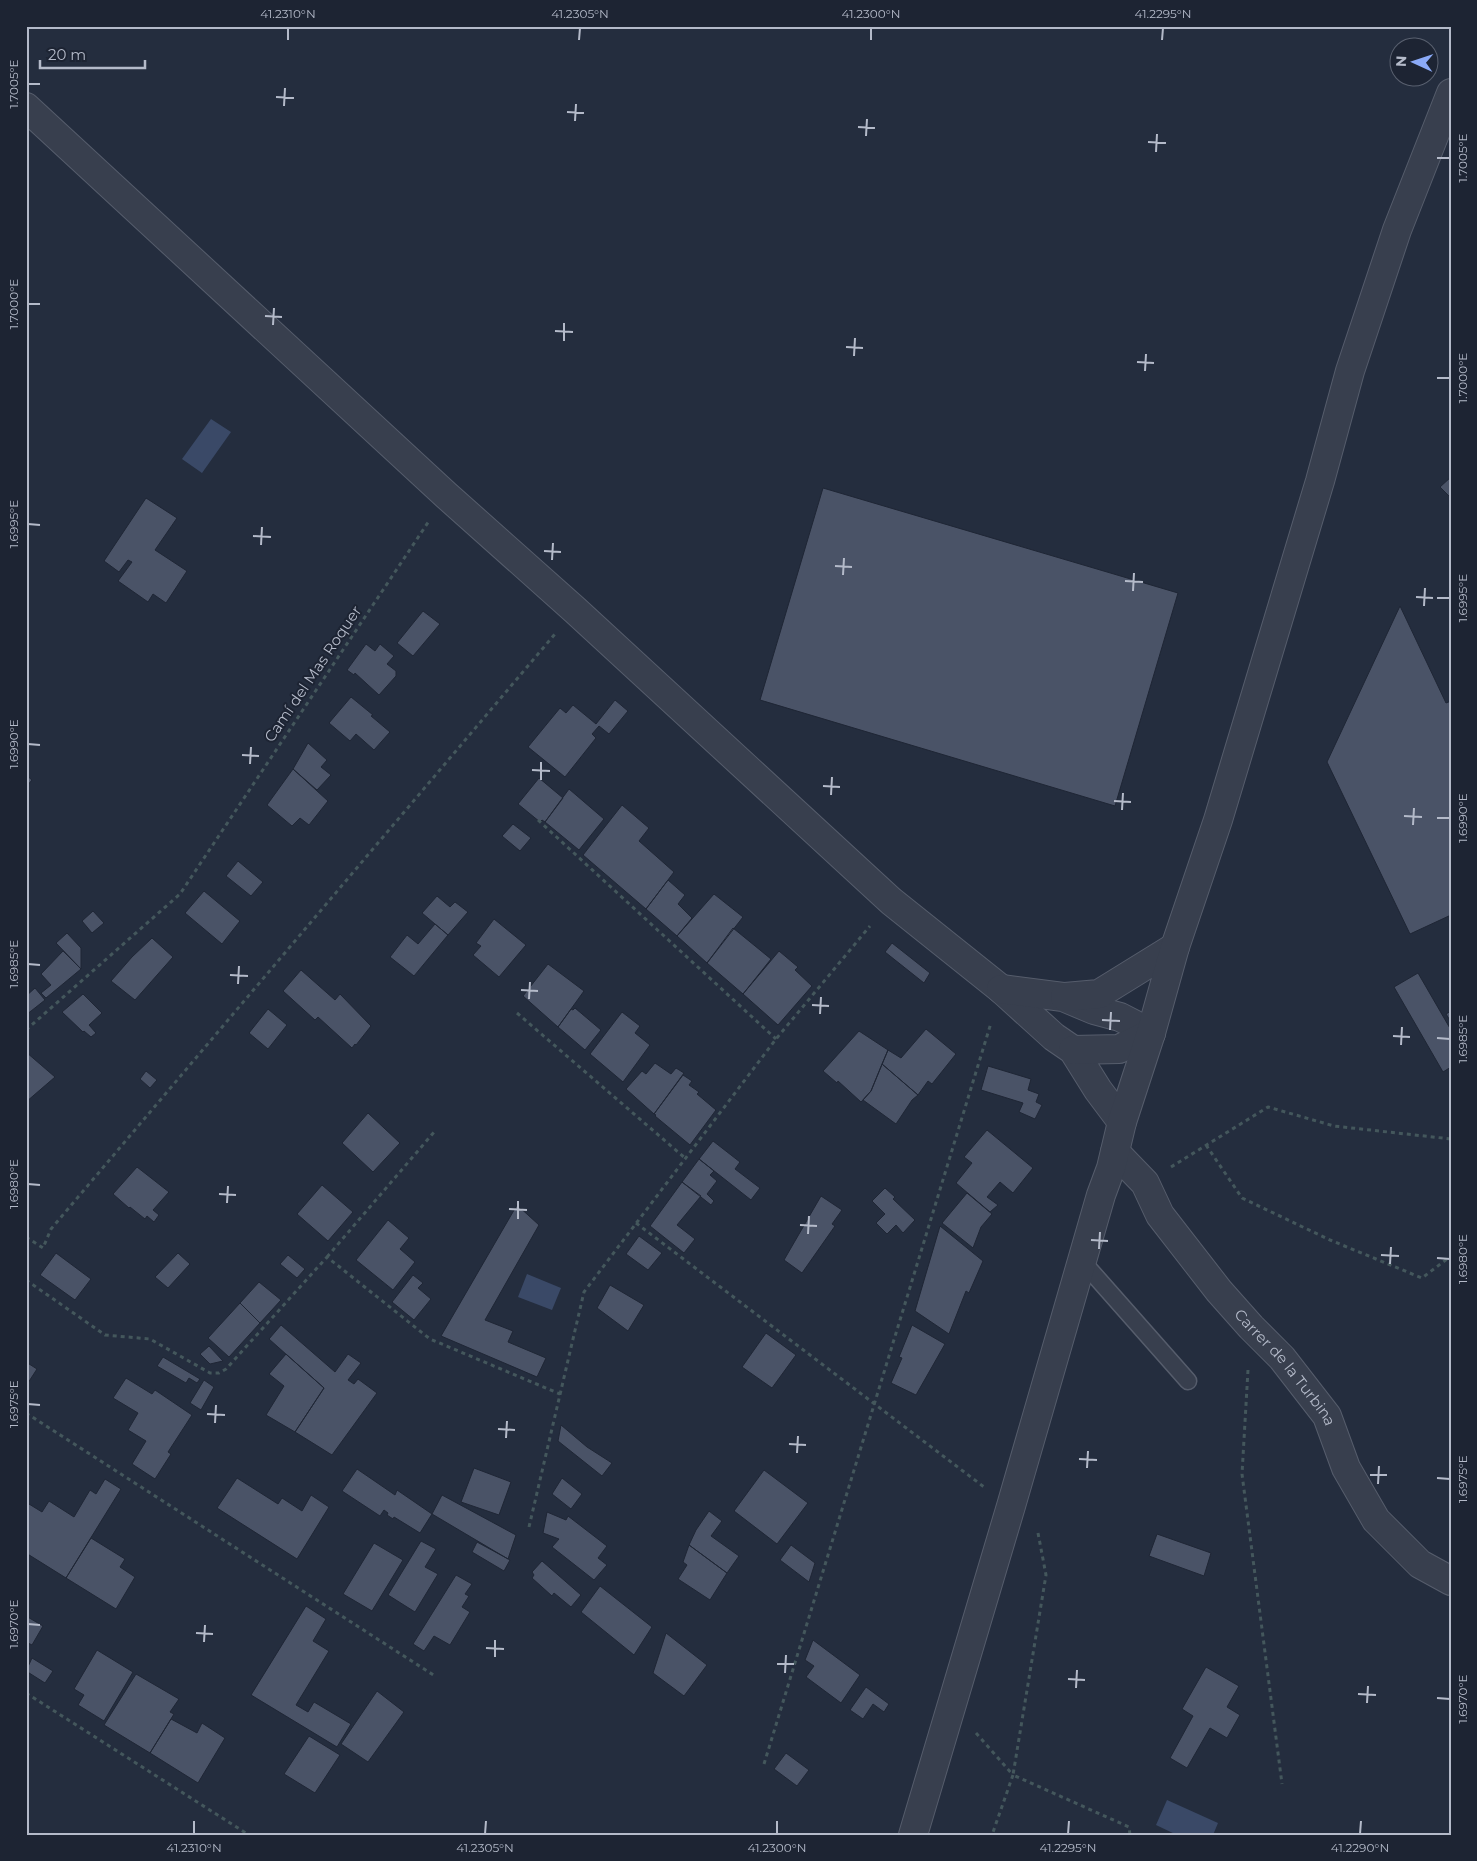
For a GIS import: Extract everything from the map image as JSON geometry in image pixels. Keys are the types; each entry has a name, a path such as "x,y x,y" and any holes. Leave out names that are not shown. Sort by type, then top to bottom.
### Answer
{"street":[{"path":"913,1835 1115,1152 1122,1122 1221,810 1320,481 1350,371 1397,230 1451,93"},
{"path":"26,107 446,495 575,610 891,901 1001,989 1054,1037 1073,1050 1098,1090 1122,1122"},
{"path":"1001,989 1063,997 1099,994 1176,947"},
{"path":"1063,997 1094,1010 1120,1017 1151,1033"},
{"path":"1073,1050 1119,1049 1151,1033"},
{"name":"Carrer de la Turbina","path":"1115,1152 1145,1183 1160,1215 1219,1291 1282,1358 1327,1416 1346,1468 1376,1520 1420,1564 1451,1581"}],"lane":[{"path":"1082,1261 1188,1380"}],"path":[{"name":"Camí del Mas Roquer","path":"26,1030 180,894 446,495"},
{"path":"26,1238 43,1248 51,1229 575,610"},
{"path":"538,820 776,1039"},
{"path":"529,1527 584,1292 776,1039 891,901"},
{"path":"764,1764 1001,989"},
{"path":"517,1013 685,1158"},
{"path":"1145,1183 1268,1107 1334,1126 1451,1139"},
{"path":"26,1280 105,1335 150,1339 210,1373 218,1373 226,1369 327,1258 435,1131"},
{"path":"1206,1145 1242,1198 1330,1240 1422,1278 1451,1256"},
{"path":"636,1224 875,1406 1011,1506"},
{"path":"327,1258 430,1339 560,1394"},
{"path":"1251,1327 1242,1474 1282,1784"},
{"path":"26,1413 435,1676"},
{"path":"992,1835 1013,1775 1046,1575 1037,1528"},
{"path":"26,1693 249,1835"},
{"path":"952,1705 1013,1775 1129,1827 1130,1835"}],"water":[{"path":"211,419 231,432 202,473 182,459"},
{"path":"527,1274 561,1288 552,1310 518,1297"},
{"path":"1167,1800 1218,1823 1213,1835 1177,1835 1156,1825"}],"building":[{"path":"1451,477 1451,498 1440,487"},
{"path":"823,488 1178,593 1115,806 760,700"},
{"path":"146,498 177,518 155,550 187,571 166,603 153,594 148,602 118,581 132,562 128,560 119,572 104,561"},
{"path":"1400,606 1446,703 1451,701 1451,915 1410,934 1327,762"},
{"path":"423,611 440,624 413,656 397,643"},
{"path":"366,644 375,651 380,644 394,656 387,664 396,671 396,676 379,695 355,673 354,675 347,670"},
{"path":"351,697 390,732 374,750 356,734 350,741 329,723"},
{"path":"615,700 628,711 609,734 599,726 592,734 596,738 565,777 528,747 560,708 566,713 573,705 596,724"},
{"path":"308,743 327,760 321,767 331,775 317,790 293,769"},
{"path":"293,769 328,801 309,825 300,818 292,826 267,805"},
{"path":"26,775 32,780 26,787"},
{"path":"539,778 563,798 545,822 542,820 540,822 518,804"},
{"path":"569,789 604,819 579,850 545,822"},
{"path":"622,805 649,828 639,841 674,872 646,909 583,855"},
{"path":"513,824 531,838 520,851 502,836"},
{"path":"238,861 263,882 251,896 226,876"},
{"path":"668,880 685,895 678,904 692,918 677,936 646,909"},
{"path":"204,891 240,921 222,944 185,913"},
{"path":"714,894 743,917 707,963 677,936"},
{"path":"437,896 450,907 455,902 468,912 448,935 422,913"},
{"path":"93,911 104,923 92,933 82,921"},
{"path":"494,919 526,945 499,977 473,955 481,946 476,943"},
{"path":"435,924 448,935 414,976 390,957 407,935 418,944"},
{"path":"733,928 771,959 743,994 707,963"},
{"path":"67,933 81,948 81,969 56,943"},
{"path":"152,938 173,957 135,1000 111,981"},
{"path":"892,943 930,973 924,983 885,952"},
{"path":"63,951 81,969 46,998 41,993 51,985 41,974"},
{"path":"779,951 798,967 795,970 812,986 778,1025 743,994"},
{"path":"548,964 584,991 558,1027 523,996"},
{"path":"301,970 335,1000 340,994 371,1026 352,1048 318,1017 315,1020 283,991"},
{"path":"1418,973 1451,1030 1451,1067 1443,1072 1394,987"},
{"path":"35,988 45,1000 26,1015 26,996"},
{"path":"83,994 102,1013 89,1025 96,1033 91,1037 62,1012"},
{"path":"575,1008 601,1030 585,1050 558,1027 571,1009"},
{"path":"268,1009 287,1025 268,1049 249,1033"},
{"path":"1451,1011 1451,1022 1446,1014"},
{"path":"622,1012 640,1026 635,1033 650,1045 623,1082 590,1054"},
{"path":"926,1029 956,1054 932,1084 928,1081 918,1095 882,1064 888,1050 901,1058"},
{"path":"859,1031 888,1050 871,1091 861,1102 838,1081 837,1083 823,1071"},
{"path":"26,1052 55,1077 26,1102"},
{"path":"655,1063 671,1074 676,1068 684,1073 654,1114 626,1089 642,1071 646,1074"},
{"path":"882,1064 918,1095 912,1100 896,1124 863,1100 871,1091"},
{"path":"988,1066 1031,1079 1028,1090 1039,1094 1036,1102 1042,1105 1035,1119 1019,1112 1023,1103 981,1090"},
{"path":"146,1071 157,1080 150,1088 140,1079"},
{"path":"683,1075 692,1081 689,1085 699,1092 697,1094 716,1110 690,1145 654,1114"},
{"path":"368,1113 400,1143 373,1172 342,1143"},
{"path":"987,1130 1033,1168 1013,1193 1000,1182 987,1197 998,1205 990,1212 956,1183 972,1163 964,1157"},
{"path":"713,1141 740,1162 735,1169 760,1188 751,1200 699,1159"},
{"path":"699,1159 714,1171 710,1175 717,1181 707,1194 714,1201 711,1205 682,1182"},
{"path":"137,1167 169,1192 153,1210 159,1215 154,1222 147,1216 145,1219 113,1194"},
{"path":"682,1182 701,1196 677,1225 695,1239 684,1253 650,1226"},
{"path":"322,1185 353,1212 328,1241 297,1214"},
{"path":"885,1188 895,1197 893,1199 915,1220 903,1233 896,1225 887,1234 876,1223 885,1214 872,1201"},
{"path":"967,1193 992,1214 981,1227 973,1248 942,1223"},
{"path":"821,1196 842,1210 832,1224 835,1226 802,1273 784,1260"},
{"path":"517,1205 539,1225 485,1320 513,1331 508,1342 546,1358 537,1377 441,1336"},
{"path":"388,1220 409,1238 400,1249 415,1262 393,1290 356,1260"},
{"path":"940,1226 983,1261 969,1293 966,1291 949,1334 915,1311"},
{"path":"639,1236 662,1253 648,1270 626,1254"},
{"path":"56,1253 91,1279 75,1300 40,1275"},
{"path":"178,1253 190,1264 168,1288 155,1277"},
{"path":"288,1255 305,1269 297,1278 280,1264"},
{"path":"413,1275 423,1283 418,1288 431,1299 414,1320 392,1302"},
{"path":"259,1282 281,1300 260,1323 240,1303"},
{"path":"610,1285 644,1305 628,1331 597,1308"},
{"path":"240,1303 260,1323 229,1357 208,1338"},
{"path":"281,1325 335,1372 348,1354 361,1363 348,1380 354,1384 358,1379 377,1393 332,1455 295,1432 324,1388 269,1339"},
{"path":"912,1325 945,1344 916,1395 891,1383 902,1358 899,1357"},
{"path":"766,1333 796,1355 772,1388 742,1367"},
{"path":"209,1346 223,1361 210,1364 200,1354"},
{"path":"286,1354 324,1388 295,1432 266,1415 284,1386 269,1374"},
{"path":"163,1357 200,1379 197,1383 189,1378 186,1383 157,1366"},
{"path":"26,1362 37,1369 26,1386"},
{"path":"126,1378 152,1394 155,1390 192,1415 168,1452 171,1454 155,1479 132,1464 146,1441 128,1430 138,1413 113,1398"},
{"path":"204,1380 214,1387 201,1410 190,1403"},
{"path":"561,1425 587,1447 612,1463 602,1476 558,1441"},
{"path":"474,1468 511,1482 499,1515 461,1502"},
{"path":"357,1469 395,1495 397,1490 432,1514 420,1533 394,1517 393,1519 384,1510 380,1516 342,1491"},
{"path":"764,1470 808,1503 777,1544 734,1511"},
{"path":"237,1478 278,1504 282,1498 302,1511 311,1495 329,1507 297,1559 217,1508"},
{"path":"562,1478 582,1494 571,1509 552,1494"},
{"path":"105,1479 121,1489 66,1578 26,1553 26,1509 29,1504 42,1512 49,1501 74,1517 90,1490 96,1494"},
{"path":"442,1495 516,1535 508,1559 432,1514"},
{"path":"709,1511 722,1521 711,1536 739,1556 727,1573 689,1545 696,1530"},
{"path":"547,1512 566,1520 568,1516 607,1546 598,1558 607,1565 594,1580 552,1547 559,1539 543,1533"},
{"path":"1157,1534 1211,1553 1204,1576 1149,1556"},
{"path":"91,1538 125,1559 120,1567 135,1577 116,1609 66,1578"},
{"path":"421,1541 436,1549 425,1567 438,1574 415,1612 388,1595"},
{"path":"477,1542 510,1560 504,1571 472,1552"},
{"path":"374,1543 403,1560 372,1611 343,1594"},
{"path":"689,1545 727,1573 710,1600 678,1579 687,1565 683,1562"},
{"path":"791,1545 815,1563 809,1582 780,1560"},
{"path":"542,1561 581,1595 571,1607 554,1593 552,1596 532,1578 534,1575 532,1572"},
{"path":"456,1575 472,1584 465,1594 469,1596 462,1607 470,1612 450,1645 434,1636 424,1651 413,1644"},
{"path":"600,1586 652,1627 634,1655 581,1612"},
{"path":"306,1606 326,1619 313,1641 329,1651 296,1705 308,1712 314,1702 351,1724 337,1747 251,1695"},
{"path":"26,1616 43,1626 32,1645 26,1642"},
{"path":"666,1633 707,1665 684,1696 653,1673"},
{"path":"813,1640 860,1675 841,1703 806,1677 814,1666 805,1660"},
{"path":"97,1650 133,1672 104,1721 78,1705 84,1695 74,1689"},
{"path":"32,1658 53,1671 45,1683 26,1671"},
{"path":"1206,1667 1239,1686 1227,1707 1240,1715 1227,1738 1210,1728 1187,1768 1170,1758 1193,1716 1182,1709"},
{"path":"136,1674 179,1699 170,1712 174,1714 150,1753 104,1725"},
{"path":"866,1687 889,1704 884,1712 873,1704 863,1719 850,1710"},
{"path":"377,1691 404,1712 368,1762 341,1744"},
{"path":"171,1719 197,1733 202,1723 225,1738 198,1783 150,1753"},
{"path":"309,1736 340,1755 315,1793 284,1774"},
{"path":"786,1753 809,1770 797,1786 774,1769"}]}
